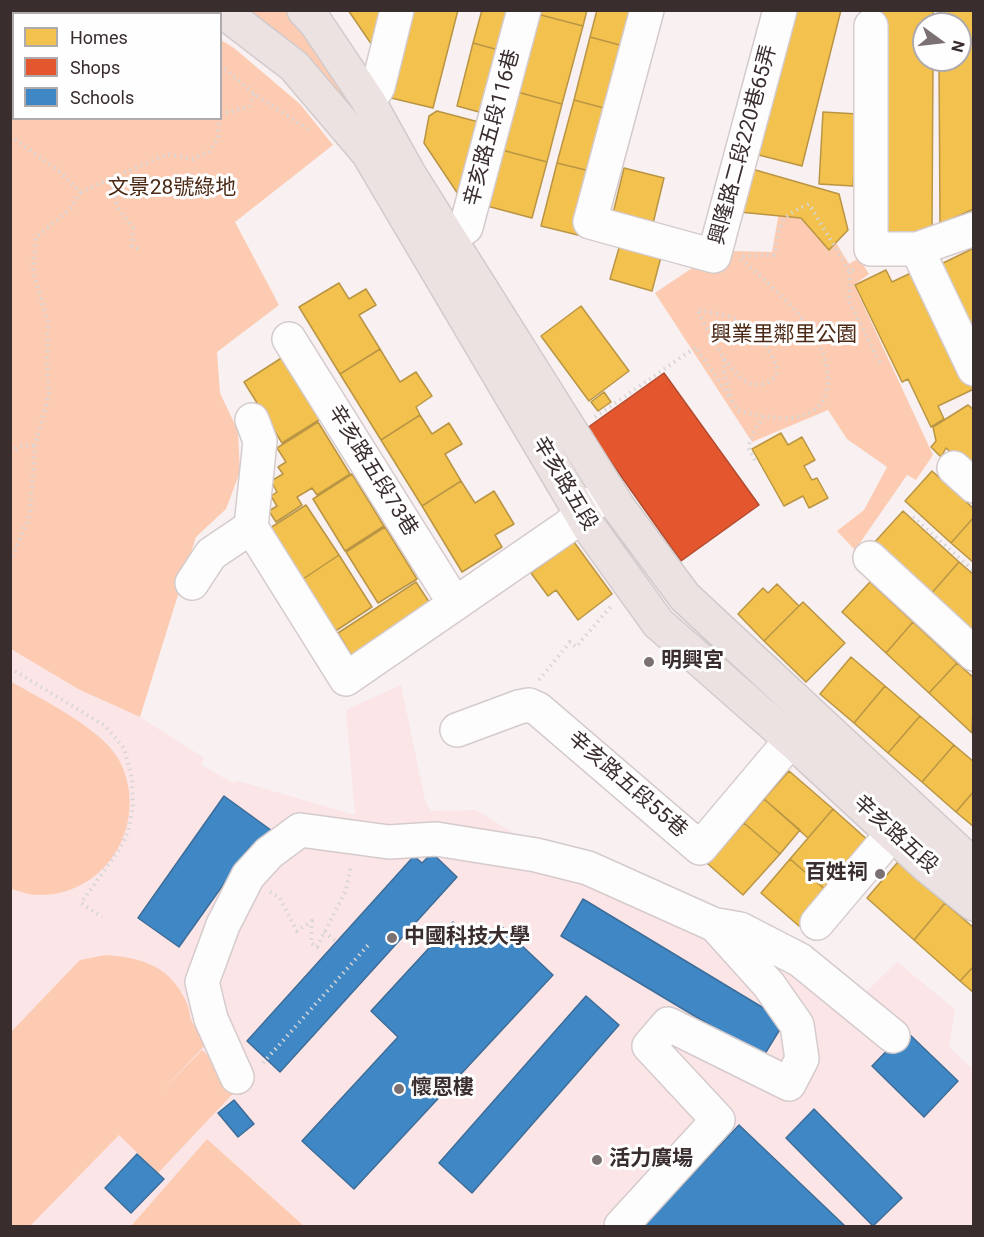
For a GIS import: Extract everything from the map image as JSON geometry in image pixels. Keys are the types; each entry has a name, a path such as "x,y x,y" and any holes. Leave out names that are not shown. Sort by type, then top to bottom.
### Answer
{"main road":[{"name":"辛亥路五段","path":"221,10 294,66 368,153 582,514 658,623 791,740 892,834 974,904"},
{"name":"辛亥路五段","path":"304,10 316,23 369,102 409,174 608,491 685,597 974,866"}],"street":[{"path":"369,102 378,87 398,10"},
{"name":"辛亥路五段116巷","path":"451,238 466,228 524,10"},
{"name":"興隆路二段220巷65弄","path":"647,10 590,222 714,256 780,10"},
{"path":"872,26 871,249 917,249 974,228"},
{"path":"917,249 974,369"},
{"name":"辛亥路五段73巷","path":"289,339 455,604"},
{"path":"252,420 260,441 251,526 346,679 582,514 608,491"},
{"path":"192,583 211,554 251,526"},
{"path":"870,558 974,654"},
{"name":"辛亥路五段55巷","path":"457,730 519,707 529,705 538,709 700,848 791,740"},
{"path":"248,1073 211,1019 202,982 223,925 248,876 269,853 300,830 389,842 436,839 536,855 588,868 715,925 740,929 800,960 892,1036"},
{"path":"817,922 892,834"},
{"path":"621,1227 718,1120 649,1046 668,1024 789,1084 802,1059 797,1025 769,985 715,925"}],"path":[{"path":"222,67 254,94 318,137"},
{"path":"222,114 249,107 254,94"},
{"path":"10,562 30,515 35,446 49,394 48,322 33,271 36,237 70,209 81,192 167,154 193,159 209,152 218,138 219,120"},
{"path":"10,136 55,168 81,192"},
{"path":"111,179 118,208 133,228 132,246 142,251"},
{"path":"774,255 779,228 789,212 809,204 850,272 849,301 881,365"},
{"path":"850,272 864,263 871,249"},
{"path":"593,419 696,347 739,411 764,417 797,417 818,408 825,398 829,382 825,357 816,339 799,314 738,256"},
{"path":"724,359 747,382 761,385 769,383 777,370 776,363 764,346 741,322 725,315 697,310 724,359 724,373 732,401"},
{"path":"816,339 861,325"},
{"path":"755,460 748,447 764,417"},
{"path":"10,452 22,445 35,446"},
{"path":"913,517 974,571"},
{"path":"544,674 570,642 576,647 618,597"},
{"path":"10,668 105,726 124,748 132,778 133,807 128,832 119,850 81,903 102,917"},
{"path":"248,876 279,897 297,932 312,921 311,943 316,947 346,890 351,864 358,860"},
{"path":"324,932 337,942"},
{"path":"248,1073 370,943"}],"shaded area":[{"name":"中國科技大學","path":"11,649 78,689 140,717 204,758 201,765 233,783 238,781 355,815 346,710 401,685 425,800 431,811 476,810 523,839 834,969 867,991 897,962 955,1009 949,1047 973,1069 973,1226 304,1226 207,1139 131,1226 11,1226"}],"green space":[{"name":"文景28號綠地","path":"11,11 169,11 172,12 12,12 12,120 222,120 222,41 234,48 300,104 333,145 235,222 279,305 217,352 220,393 238,431 240,472 226,509 196,537 140,717 78,689 11,649"},
{"path":"244,11 287,11 296,19 369,132"},
{"name":"興業里鄰里公園","path":"810,200 849,264 859,258 869,274 854,285 933,455 916,480 907,475 855,550 837,531 864,510 887,467 847,439 828,410 752,442 655,293 698,264 731,251 772,252 779,212"},
{"path":"10,681 71,716 101,738 120,762 128,785 130,808 125,831 116,852 102,870 84,884 62,892 34,895 11,889"},
{"path":"106,955 145,962 165,974 181,993 189,1008 192,1023 209,1041 157,1096 202,1050 241,1085 158,1173 119,1135 30,1226 11,1226 10,1033 80,960"},
{"path":"207,1139 304,1226 131,1226"}],"building: Homes":[{"path":"348,10 382,10 372,45"},
{"path":"409,10 458,10 433,108 387,97"},
{"path":"482,10 517,10 506,52 473,43"},
{"path":"538,10 587,10 583,26 537,14"},
{"path":"597,10 640,10 631,48 590,37"},
{"path":"782,10 841,10 802,166 747,152"},
{"path":"881,10 933,10 933,12 912,12 912,72 933,72 932,228 917,235 895,237 880,225"},
{"path":"974,11 974,209 940,224 939,72 972,72 972,12 939,12"},
{"path":"537,14 583,26 562,104 517,92"},
{"path":"590,37 631,48 615,111 574,100"},
{"path":"473,43 506,52 490,115 457,106"},
{"path":"517,92 562,104 547,162 502,150"},
{"path":"574,100 615,111 598,173 557,163"},
{"path":"437,111 490,125 458,194 424,143 429,116"},
{"path":"823,112 858,114 853,186 819,184"},
{"path":"502,150 547,162 532,218 487,206"},
{"path":"557,163 598,173 582,236 541,226"},
{"path":"624,168 664,178 650,236 610,226"},
{"path":"752,169 839,194 848,230 829,250 801,218 739,212"},
{"path":"621,241 662,253 652,291 610,279"},
{"path":"974,248 974,340 937,266"},
{"path":"886,270 892,282 913,272 974,389 938,406 944,419 931,427 908,379 902,382 855,285"},
{"path":"339,283 349,299 366,289 376,305 359,315 380,349 340,374 299,307"},
{"path":"581,306 629,371 589,401 541,336"},
{"path":"380,349 400,382 416,372 432,396 416,407 420,415 381,440 340,374"},
{"path":"283,357 322,418 282,443 244,382"},
{"path":"604,392 611,402 598,411 591,402"},
{"path":"968,405 974,410 974,473 946,448 941,457 931,447 936,441 933,427"},
{"path":"420,415 432,434 449,423 462,444 445,454 461,481 422,506 381,440"},
{"path":"318,422 350,474 317,495 312,488 297,497 302,505 276,522 269,511 277,506 271,496 277,492 271,481 283,474 278,467 286,462 277,448"},
{"path":"781,433 788,445 802,437 815,460 804,466 812,480 817,478 828,498 809,508 803,496 784,506 752,449"},
{"path":"932,471 974,509 974,517 951,543 905,501"},
{"path":"352,474 384,526 345,551 313,499"},
{"path":"461,481 475,503 494,491 514,524 495,535 502,547 462,572 422,506"},
{"path":"306,505 339,555 300,581 267,530"},
{"path":"903,511 959,562 930,595 873,544"},
{"path":"974,517 974,563 951,543"},
{"path":"385,527 417,579 378,603 346,552"},
{"path":"574,542 612,594 578,620 556,590 548,596 531,573"},
{"path":"339,555 372,607 334,632 300,581"},
{"path":"959,562 974,575 974,634 930,595"},
{"path":"416,582 431,605 352,656 338,633"},
{"path":"870,582 913,622 886,653 842,612"},
{"path":"777,584 799,606 764,641 738,614 763,588 768,593"},
{"path":"803,602 845,643 806,682 764,641"},
{"path":"913,622 957,663 929,693 886,653"},
{"path":"851,657 885,686 854,723 820,694"},
{"path":"957,663 974,678 972,733 929,693"},
{"path":"885,686 920,716 888,753 854,723"},
{"path":"920,716 954,745 922,782 888,753"},
{"path":"954,745 974,762 974,791 956,812 922,782"},
{"path":"789,771 833,809 808,838 764,799"},
{"path":"974,791 974,827 956,812"},
{"path":"764,799 800,830 780,854 744,823"},
{"path":"833,809 871,843 828,892 790,859"},
{"path":"744,823 780,854 743,895 708,864"},
{"path":"790,859 828,892 799,926 761,893"},
{"path":"898,862 945,903 914,940 867,898"},
{"path":"945,903 974,928 974,966 960,981 914,940"},
{"path":"974,966 974,993 960,981"}],"building: Shops":[{"path":"664,373 759,505 681,561 587,428"}],"building: Schools":[{"path":"224,796 275,833 260,854 250,847 179,947 138,918"},
{"path":"432,853 457,877 280,1072 247,1041 414,856 422,863"},
{"path":"583,899 785,1021 763,1057 561,936"},
{"name":"懷恩樓","path":"453,922 480,947 501,926 553,975 354,1189 302,1141 398,1037 371,1011"},
{"path":"586,996 619,1025 472,1193 439,1163"},
{"path":"906,1031 958,1081 924,1117 872,1066"},
{"path":"234,1100 254,1124 238,1137 218,1113"},
{"path":"814,1109 902,1198 873,1226 786,1138"},
{"path":"739,1125 845,1226 643,1226"},
{"path":"137,1154 164,1179 131,1213 105,1188"}],"place":[{"name":"明興宮","path":"649,662"},
{"name":"百姓祠","path":"880,874"},
{"name":"中國科技大學","path":"392,938"},
{"name":"懷恩樓","path":"399,1089"},
{"name":"活力廣場","path":"597,1160"}]}
